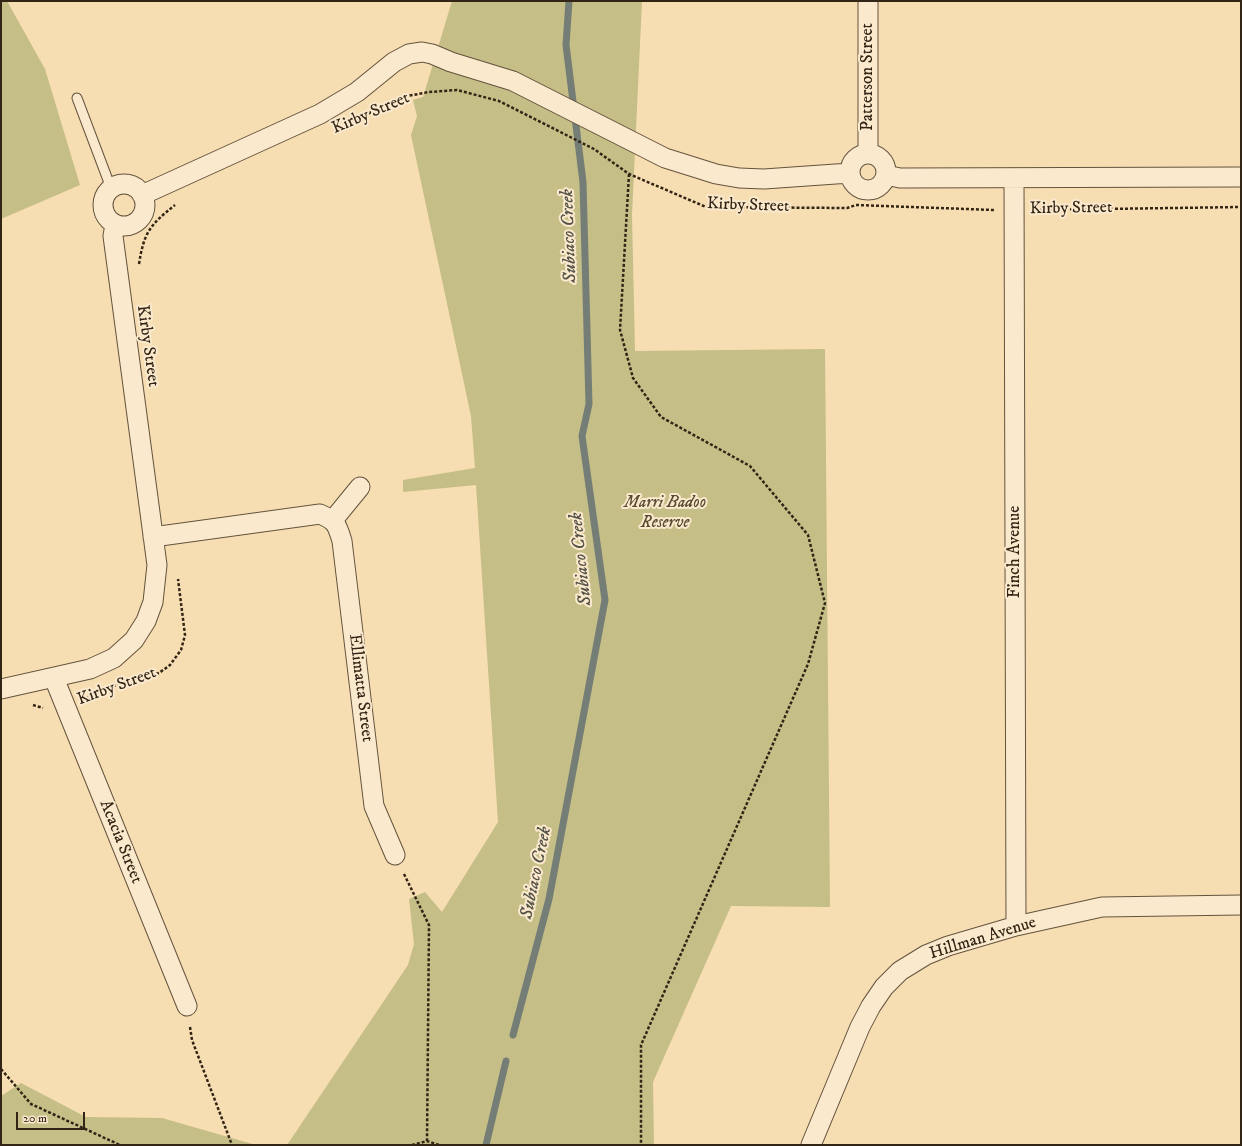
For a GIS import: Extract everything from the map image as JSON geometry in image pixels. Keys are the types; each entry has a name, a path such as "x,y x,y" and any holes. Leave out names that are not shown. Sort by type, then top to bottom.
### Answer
{"street":[{"name":"Patterson Street","path":"868,1 868,154"},
{"name":"Kirby Street","path":"142,195 320,114 357,92 394,62 409,54 422,52 513,81 665,158 716,174 739,178 764,179 850,173"},
{"path":"868,154 880,158 884,163 886,175 880,185 870,190 859,187 852,179 850,173 854,162 863,155 868,154"},
{"name":"Kirby Street","path":"886,175 900,178 1241,177"},
{"name":"Finch Avenue","path":"1014,178 1016,926"},
{"path":"117,185 131,186 142,195 144,208 140,220 128,226 115,225 109,221 103,208 106,194 111,188 117,185"},
{"name":"Kirby Street","path":"1,690 90,669 114,658 134,640 146,621 154,602 157,565 113,236 115,225"},
{"path":"153,537 320,514 333,520 360,487"},
{"name":"Ellimatta Street","path":"333,520 338,526 342,541 374,806 395,855"},
{"name":"Acacia Street","path":"54,678 187,1006"},
{"name":"Hillman Avenue","path":"811,1145 860,1027 871,1006 884,987 900,971 926,955 948,946 1016,926 1102,907 1241,906"}],"lane":[{"path":"77,98 111,188"}],"path":[{"name":"Kirby Street","path":"353,121 402,97 457,90 499,101 594,149 629,174 706,207 847,208 856,205 1014,210 1241,207"},
{"path":"629,174 620,330 633,378 661,417 750,466 808,535 824,604 808,664 641,1045 641,1145"},
{"path":"139,268 143,240 155,221 177,203"},
{"name":"Kirby Street","path":"30,704 49,711 86,699 102,689 159,673 170,665 181,650 185,635 178,573"},
{"path":"395,855 429,925 427,1141"},
{"path":"187,1006 192,1040 232,1145"},
{"path":"1,1069 31,1104 120,1145"},
{"path":"412,1145 427,1141 439,1145"}],"green space":[{"path":"1,1 7,1 45,69 80,185 1,219"},
{"name":"Marri Badoo Reserve","path":"452,1 642,1 632,215 635,351 825,349 830,907 731,906 653,1082 654,1145 287,1145 408,965 414,944 409,899 425,892 442,912 498,822 476,485 403,492 403,480 475,468 471,416 411,135 417,116 413,100 423,97"},
{"path":"21,1083 86,1117 162,1118 256,1145 1,1145 1,1096"}],"waterway":[{"name":"Subiaco Creek","path":"513,1035 549,899 605,600 582,436 589,404 583,182 566,45 569,1"},
{"name":"Subiaco Creek","path":"486,1145 506,1061"}]}
